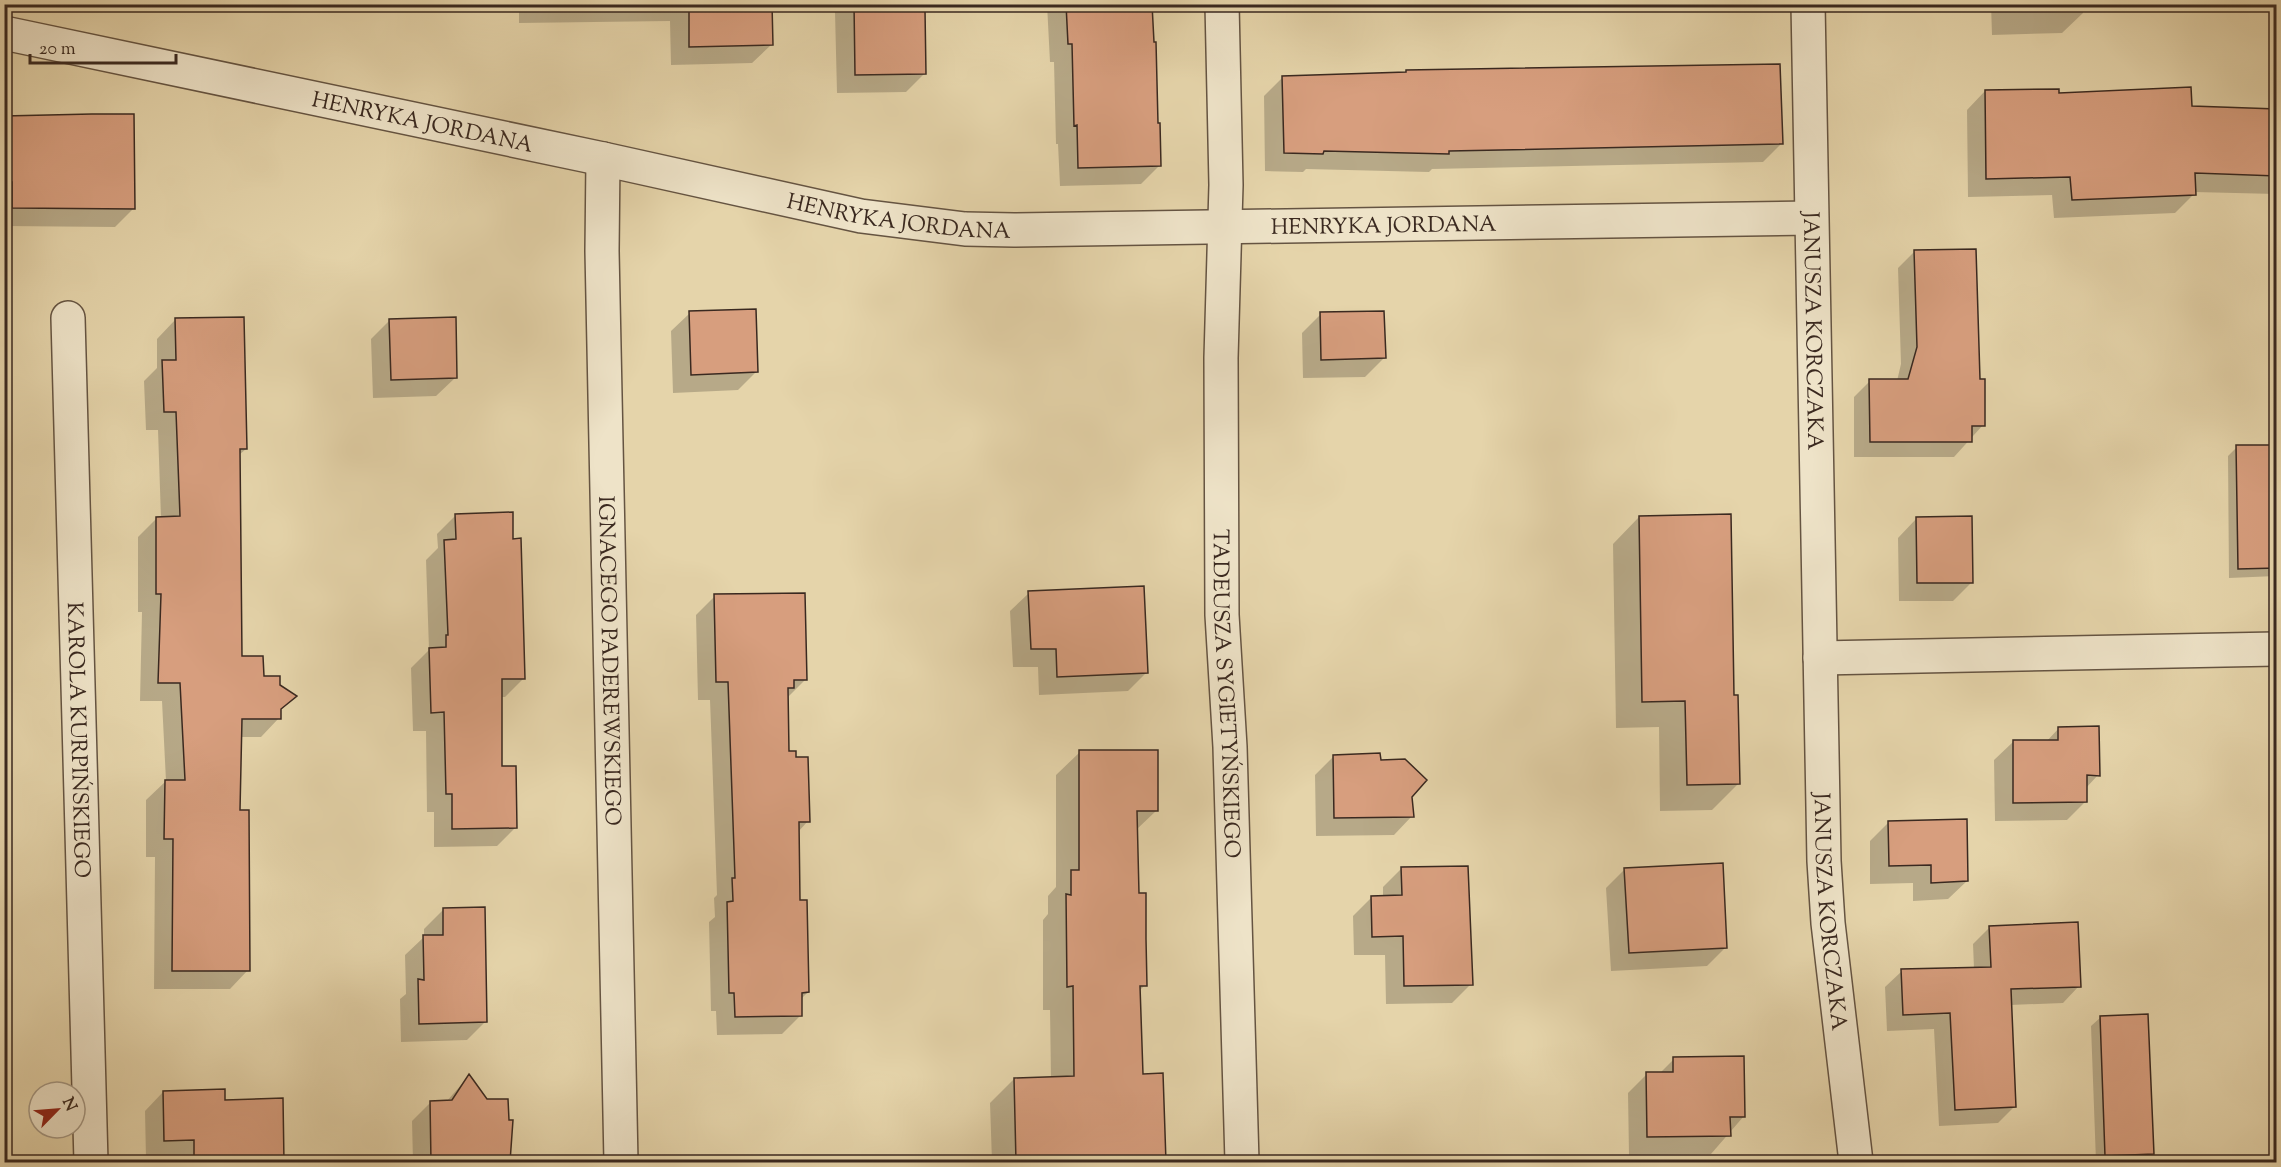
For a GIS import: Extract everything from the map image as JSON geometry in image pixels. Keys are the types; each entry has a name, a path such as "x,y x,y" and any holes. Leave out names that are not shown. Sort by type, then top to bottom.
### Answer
{"street":[{"name":"TADEUSZA SYGIETYŃSKIEGO","path":"1222,4 1226,174 1221,358 1222,615 1230,759 1242,1162"},
{"name":"JANUSZA KORCZAKA","path":"1808,4 1822,826 1827,913 1856,1162"},
{"name":"HENRYKA JORDANA","path":"4,33 603,159 861,216 912,224 965,229 1014,230 1811,218"},
{"name":"IGNACEGO PADEREWSKIEGO","path":"603,159 602,251 621,1162"},
{"name":"KAROLA KURPIŃSKIEGO","path":"68,318 91,1162"},
{"path":"1820,658 2277,649"}],"building":[{"path":"689,4 772,4 773,45 689,47"},
{"path":"854,4 900,4 900,11 925,10 926,74 855,75"},
{"path":"1066,4 1152,4 1154,42 1156,42 1161,166 1078,168 1077,125 1074,126 1072,44 1068,44"},
{"path":"1780,64 1783,144 1449,151 1449,154 1324,151 1323,154 1284,153 1282,76 1406,72 1406,70"},
{"path":"2191,87 2192,106 2277,109 2277,176 2195,173 2196,195 2072,200 2070,177 1986,179 1985,90 2059,89 2059,93"},
{"path":"134,114 135,209 12,208 12,182 4,182 4,116"},
{"path":"1976,249 1980,379 1985,379 1985,426 1972,426 1972,442 1870,442 1869,379 1908,379 1917,347 1914,250"},
{"path":"756,309 758,372 691,375 689,311"},
{"path":"1384,311 1386,358 1321,360 1320,312"},
{"path":"244,317 247,449 240,449 242,656 263,656 264,676 280,676 280,685 297,696 281,709 281,719 242,719 240,810 249,810 250,971 172,971 173,839 164,839 165,780 185,780 180,683 158,683 161,594 156,594 156,517 180,516 176,412 164,412 162,360 176,360 175,318"},
{"path":"456,317 457,378 391,380 389,319"},
{"path":"2236,445 2277,445 2277,568 2238,569"},
{"path":"513,512 513,539 521,538 525,679 502,679 502,766 516,766 517,828 452,829 452,794 446,794 444,712 431,713 429,648 446,647 446,635 448,635 444,540 456,539 455,514"},
{"path":"1731,514 1734,695 1738,695 1740,784 1687,785 1685,701 1642,702 1639,516"},
{"path":"1972,516 1973,583 1917,583 1916,517"},
{"path":"1144,586 1148,673 1057,677 1056,649 1031,649 1028,591"},
{"path":"805,593 807,680 794,680 794,688 788,688 789,751 796,751 796,757 808,757 810,822 799,822 800,900 807,900 809,992 802,993 802,1016 735,1017 734,993 729,993 727,902 733,901 732,878 735,878 728,682 716,682 714,594"},
{"path":"2099,726 2100,776 2087,775 2087,802 2013,803 2013,740 2058,740 2058,727"},
{"path":"1079,750 1158,750 1158,811 1137,811 1139,893 1146,893 1147,986 1140,986 1143,1074 1163,1073 1166,1162 1016,1162 1014,1078 1074,1076 1073,986 1067,987 1066,894 1071,895 1071,870 1079,870"},
{"path":"1380,753 1381,760 1405,759 1427,780 1412,797 1414,817 1334,818 1333,755"},
{"path":"1967,819 1968,881 1931,883 1931,865 1889,866 1888,821"},
{"path":"1723,863 1727,948 1629,953 1624,868"},
{"path":"1468,866 1473,985 1404,986 1403,936 1372,937 1371,896 1402,895 1401,867"},
{"path":"485,907 487,1022 419,1024 418,979 424,980 423,935 443,935 443,908"},
{"path":"2078,922 2081,987 2011,989 2016,1107 1955,1110 1950,1013 1903,1015 1901,969 1991,967 1989,926"},
{"path":"2148,1014 2154,1154 2105,1156 2100,1016"},
{"path":"1744,1056 1745,1117 1730,1117 1731,1136 1647,1137 1646,1072 1673,1072 1673,1057"},
{"path":"469,1074 487,1099 508,1099 509,1120 513,1120 510,1162 431,1162 430,1101 452,1100"},
{"path":"225,1089 225,1100 283,1098 284,1162 194,1162 194,1140 164,1141 163,1091"}]}
